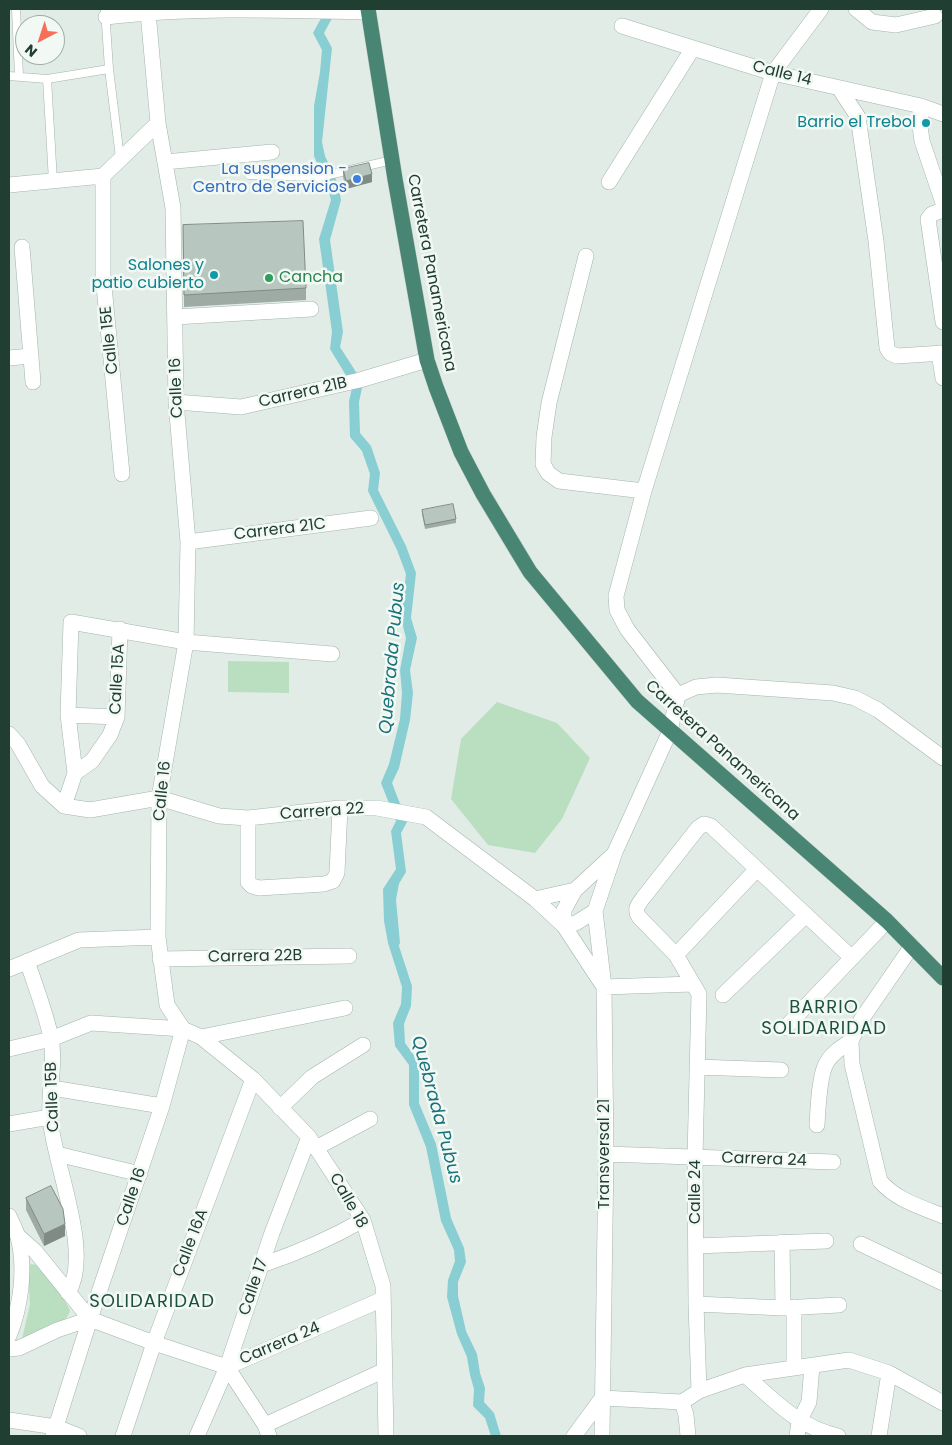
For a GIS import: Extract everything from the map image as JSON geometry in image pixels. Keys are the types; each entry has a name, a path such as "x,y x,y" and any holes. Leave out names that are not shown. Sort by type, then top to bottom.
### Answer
{"highway":[{"name":"Carretera Panamericana","path":"368,11 427,360 460,452 483,494 530,572 637,701 887,921 943,978"}],"street":[{"path":"821,9 773,73 644,491 616,596 617,610 627,629 678,695 696,687 711,686 833,693 855,698 878,710 943,758"},
{"path":"856,9 872,22 896,25 935,14"},
{"path":"106,13 193,10 368,11"},
{"name":"Calle 16","path":"54,1432 162,1106 183,1029 167,1005 158,937 159,798 186,642 188,542 176,402 173,208 158,123 148,12"},
{"name":"Calle 14","path":"622,26 773,73 921,106 943,114"},
{"path":"608,182 693,48"},
{"path":"839,88 858,117 876,240 887,348 890,353 897,356 941,353 943,378"},
{"path":"921,106 920,126 922,141 943,203"},
{"path":"9,185 103,176 158,123"},
{"path":"165,162 272,152"},
{"name":"Calle 15E","path":"103,176 103,275 122,474"},
{"path":"943,210 932,214 928,219 943,322"},
{"path":"22,248 33,382"},
{"path":"586,256 549,403 544,437 543,464 548,473 559,481 644,491"},
{"path":"175,317 311,308"},
{"path":"9,358 31,356"},
{"name":"Carrera 21B","path":"176,402 241,407 360,380 427,360"},
{"name":"Carrera 21C","path":"188,542 372,518"},
{"path":"9,734 18,744 42,786 64,806 75,773 68,715 71,622 186,642 332,654"},
{"name":"Calle 15A","path":"75,773 92,761 110,735 117,718 120,629"},
{"name":"Transversal 21","path":"602,1398 606,1154 604,987 595,911 615,852 670,732 678,695"},
{"path":"68,715 117,718"},
{"name":"Carrera 22","path":"64,806 90,810 159,798 219,816 248,818 340,808 377,808 426,817 535,899 564,926 604,987"},
{"path":"248,818 248,882 252,886 259,888 324,884 333,881 337,873 340,808"},
{"path":"696,989 676,955 636,912 643,898 698,828 704,824 711,826 852,958"},
{"name":"Transversal 21","path":"564,926 564,910 575,890 615,852"},
{"path":"676,955 757,869"},
{"path":"535,899 575,890"},
{"path":"564,926 576,923 595,911"},
{"path":"723,995 806,915"},
{"path":"785,1028 887,921"},
{"path":"9,969 79,940 158,937"},
{"path":"912,946 861,1020 851,1041 852,1064 880,1181 888,1191 904,1200 943,1216"},
{"name":"Carrera 22B","path":"160,958 350,956"},
{"name":"Calle 15B","path":"27,961 51,1038 52,1088 50,1117 76,1243 76,1277 68,1293"},
{"path":"604,987 696,989"},
{"name":"Calle 24","path":"696,989 696,1304 700,1391"},
{"path":"201,1036 345,1008"},
{"name":"Calle 18","path":"9,1049 51,1038 91,1023 183,1029 201,1036 253,1079 312,1142 362,1220 383,1286 386,1436"},
{"path":"817,1125 823,1069 827,1061 837,1050 851,1041"},
{"path":"280,1108 312,1077 363,1045"},
{"path":"697,1067 781,1070"},
{"name":"Calle 16A","path":"123,1436 154,1343 253,1079"},
{"path":"52,1088 162,1106"},
{"path":"9,1124 50,1117"},
{"path":"312,1142 370,1119"},
{"name":"Calle 17","path":"197,1436 227,1367 272,1233 312,1142"},
{"path":"57,1154 140,1174"},
{"name":"Carrera 24","path":"606,1154 833,1162"},
{"path":"9,1216 18,1236 22,1270 20,1297 9,1336"},
{"path":"262,1265 290,1256 337,1235 362,1220"},
{"path":"9,1349 19,1348 57,1330 90,1319 35,1251 18,1236"},
{"path":"696,1246 826,1241"},
{"path":"782,1242 794,1368"},
{"path":"861,1244 943,1283"},
{"name":"Carrera 24","path":"90,1319 227,1367 383,1299"},
{"path":"696,1304 789,1308 839,1305"},
{"path":"602,1398 682,1402 700,1391 745,1375 849,1360 889,1373 943,1403"},
{"path":"798,1429 809,1402 812,1366"},
{"path":"227,1367 266,1433 385,1370"},
{"path":"880,1436 889,1373"},
{"path":"745,1375 798,1429 838,1436"},
{"path":"574,1436 602,1398"},
{"path":"602,1398 602,1436"},
{"path":"682,1402 686,1416 688,1436"},
{"path":"9,1420 54,1432 80,1436"}],"lane":[{"path":"16,9 19,76"},
{"path":"106,13 109,69 120,160"},
{"path":"9,76 47,79 109,69"},
{"path":"47,79 53,181"},
{"path":"249,174 322,177 392,160"}],"green space":[{"path":"228,661 289,662 289,693 228,692"},
{"path":"497,702 557,723 590,758 562,819 535,853 488,845 451,799 461,739"},
{"path":"31,1264 38,1265 70,1310 68,1316 57,1325 22,1339 30,1304 28,1269"}],"water":[{"path":"326,9 337,9 324,33 332,48 322,142 325,156 338,184 341,200 330,240 343,332 340,347 356,372 362,388 359,402 360,433 371,446 380,473 378,490 406,546 416,573 411,618 417,638 410,670 413,693 410,720 399,768 392,783 407,822 401,833 406,872 394,892 394,921 397,940 412,986 411,1006 404,1024 405,1043 419,1062 419,1103 436,1144 451,1218 464,1248 466,1262 458,1282 458,1296 466,1331 477,1354 485,1388 484,1402 494,1413 501,1436 491,1436 485,1418 473,1406 474,1389 467,1357 457,1334 447,1297 448,1280 455,1261 454,1250 441,1221 426,1147 409,1105 409,1065 395,1046 393,1023 401,1004 402,987 388,943 384,921 383,889 396,869 391,831 396,821 381,783 389,764 400,719 402,693 400,670 406,638 401,618 406,574 397,550 368,491 370,474 362,451 350,437 349,401 352,388 330,349 332,332 319,239 331,200 328,188 314,156 314,106 322,50 313,33"}],"building":[{"path":"369,163 372,174 346,181 343,169"},
{"path":"303,221 306,288 184,295 183,225"},
{"path":"453,504 456,519 425,525 422,510"},
{"path":"51,1186 63,1209 65,1224 44,1234 26,1198"}],"waterway":[{"name":"Quebrada Pubus","path":"397,883 394,900 398,943"}],"place":[{"name":"Barrio el Trebol","path":"926,123"},
{"name":"La suspension - Centro de Servicios","path":"357,179"},
{"name":"Salones y patio cubierto","path":"214,275"},
{"name":"Cancha","path":"269,278"}],"district":[{"name":"BARRIO SOLIDARIDAD","path":"824,1018"},
{"name":"SOLIDARIDAD","path":"152,1302"}]}
